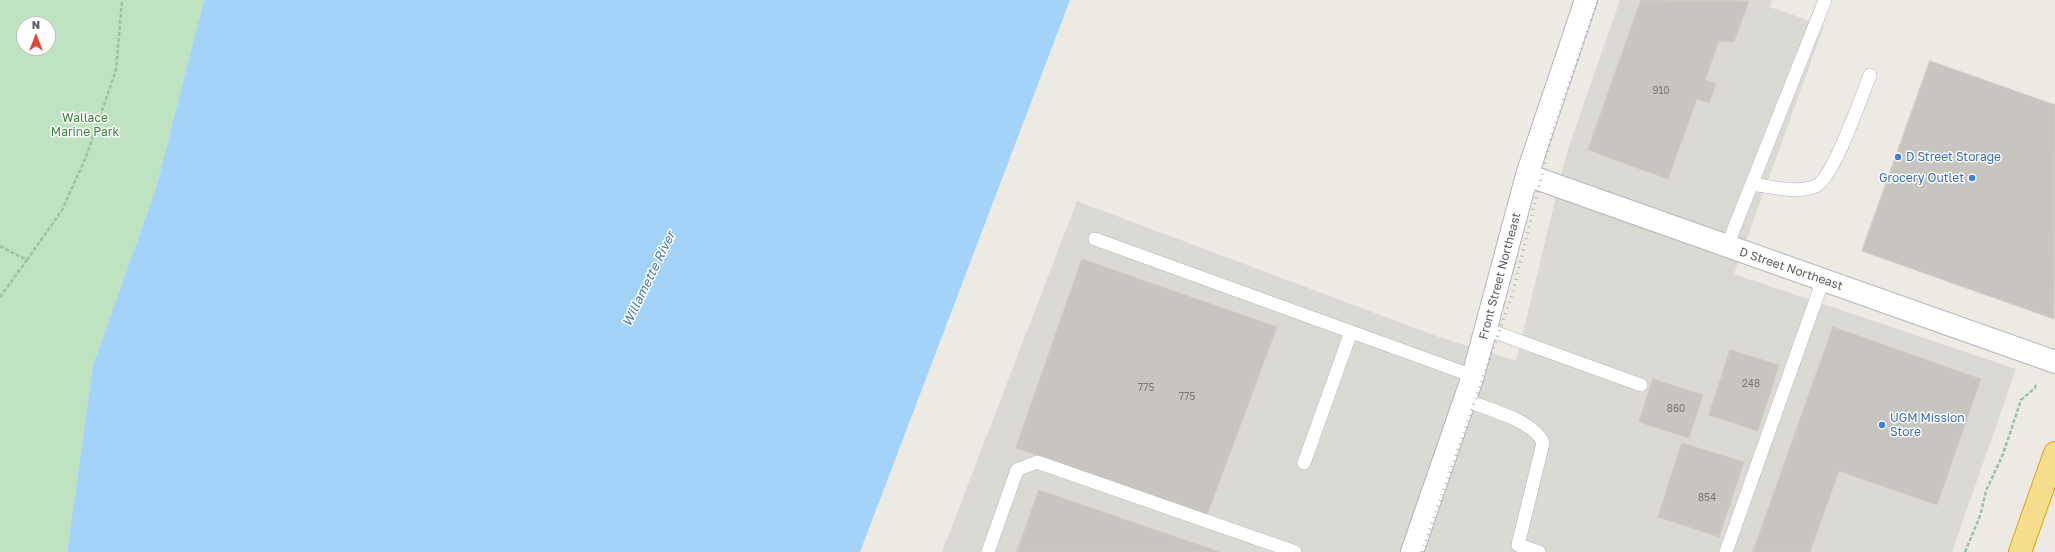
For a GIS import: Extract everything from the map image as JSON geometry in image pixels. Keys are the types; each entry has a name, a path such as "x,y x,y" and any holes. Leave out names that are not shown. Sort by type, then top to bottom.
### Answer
{"highway":[{"path":"2020,552 2055,453"}],"street":[{"name":"Front Street Northeast","path":"1412,552 1473,376 1527,175 1586,0"},
{"name":"D Street Northeast","path":"1527,175 2048,360"}],"lane":[{"path":"1727,246 1824,0"},
{"path":"1752,184 1796,190 1817,186 1831,170 1870,75"},
{"path":"1095,239 1473,376"},
{"path":"1726,552 1823,280"},
{"path":"1486,329 1641,385"},
{"path":"1304,463 1351,332"},
{"path":"1465,400 1522,422 1540,435 1543,443 1518,544 1539,552"},
{"path":"988,552 1017,470 1037,462 1295,552"}],"path":[{"path":"0,297 62,210 86,156 116,70 122,0"},
{"path":"0,246 27,260"},
{"path":"1965,552 1980,516 1986,491 2003,454 2021,400 2035,388 2048,360"}],"shaded area":[{"path":"1620,0 1772,0 1770,7 1824,26 1734,274 2016,369 1952,552 942,552 1077,201 1439,337 1516,361 1567,152"}],"green space":[{"name":"Wallace Marine Park","path":"0,0 204,0 155,191 93,365 67,552 0,552"}],"water":[{"name":"Willamette River","path":"204,0 1070,0 860,552 67,552 93,365 155,191"}],"building":[{"path":"1641,0 1749,1 1734,42 1719,41 1705,80 1716,84 1709,103 1697,99 1668,179 1588,150"},
{"name":"Grocery Outlet","path":"1930,61 2055,105 2054,319 1862,251"},
{"path":"1082,259 1277,327 1207,515 1016,448"},
{"name":"UGM Mission Store","path":"1833,327 1981,379 1937,505 1839,471 1810,552 1753,552"},
{"path":"1730,350 1779,365 1758,431 1709,415"},
{"path":"1653,379 1703,395 1689,438 1639,422"},
{"path":"1682,443 1744,462 1719,537 1658,517"},
{"path":"1039,490 1220,552 1017,552"}],"railway":[{"path":"1422,552 1513,292 1552,134 1598,0"}],"place":[{"name":"D Street Storage","path":"1898,157"},
{"name":"Grocery Outlet","path":"1972,178"},
{"name":"UGM Mission Store","path":"1882,425"}]}
